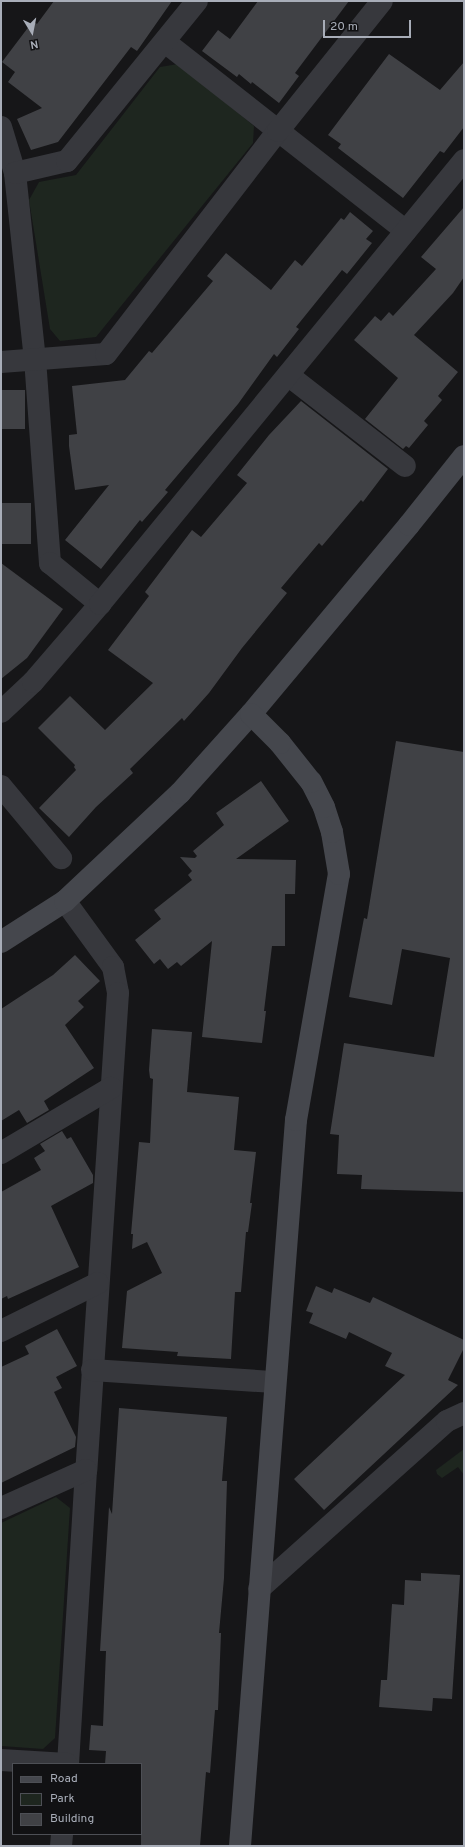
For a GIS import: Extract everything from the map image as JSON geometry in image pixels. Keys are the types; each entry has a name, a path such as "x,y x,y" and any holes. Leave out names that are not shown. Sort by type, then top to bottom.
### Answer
{"street":[{"path":"15,173 67,161 197,1"},
{"path":"1,362 106,354 278,131 382,1"},
{"path":"165,42 406,231"},
{"path":"1,127 15,173 36,359 50,563 100,604"},
{"path":"1,712 33,682 100,604 464,160"},
{"path":"288,375 405,466"},
{"path":"1,942 65,901 180,792 251,714 409,525 464,456"},
{"path":"240,1846 296,1120 338,874 332,832 324,807 311,782 280,743 251,714"},
{"path":"1,786 61,858"},
{"path":"65,901 113,967 118,993 67,1763"},
{"path":"1,1153 111,1088"},
{"path":"1,1331 98,1283"},
{"path":"92,1370 276,1382"},
{"path":"259,1589 447,1421 464,1413"},
{"path":"1,1508 86,1470"},
{"path":"1,1760 50,1763"},
{"path":"61,1846 62,1835"}],"green space":[{"path":"178,64 254,126 253,143 96,337 60,341 50,329 29,200 39,182 76,175 160,67"},
{"path":"464,1449 464,1475 458,1467 442,1478 437,1474 436,1470"},
{"path":"56,1497 70,1508 55,1738 43,1749 1,1746 1,1523"}],"building":[{"path":"54,1 172,1 137,51 131,47 58,142 31,150 17,119 42,108 8,82 15,72 2,62 33,21 37,24"},
{"path":"258,1 349,1 295,73 299,76 279,103 252,82 251,84 239,74 237,77 202,51 218,30 230,39"},
{"path":"389,54 440,90 464,62 464,127 444,153 440,151 403,198 338,148 341,144 328,135"},
{"path":"464,207 464,277 453,293 414,335 458,372 438,396 442,400 424,421 428,425 409,448 406,446 403,449 365,419 398,378 354,340 375,316 381,321 389,312 393,316 436,269 421,257"},
{"path":"350,212 373,231 366,239 372,243 347,274 342,270 296,327 299,329 277,357 274,354 238,404 165,490 168,492 142,522 140,520 101,569 65,540 109,485 75,490 69,446 69,435 77,434 72,386 125,380 149,351 152,353 213,281 207,276 226,253 271,290 295,260 302,266 341,218 344,220"},
{"path":"1,390 25,390 25,429 1,429"},
{"path":"301,401 388,469 363,502 361,500 322,546 319,543 281,588 287,593 242,648 209,693 184,721 182,718 130,769 133,773 96,807 69,837 39,808 76,770 74,767 75,765 38,728 70,696 105,730 153,683 108,650 149,596 145,592 192,530 201,537 247,483 237,475 269,435"},
{"path":"1,503 31,503 31,544 1,544"},
{"path":"1,563 63,609 27,658 1,679"},
{"path":"396,741 464,752 464,1192 361,1189 362,1175 337,1174 339,1135 330,1134 344,1043 434,1057 450,958 402,949 392,1005 349,997 364,918 367,919"},
{"path":"261,781 289,821 236,859 296,860 295,894 285,894 285,946 272,946 264,1011 266,1011 262,1043 202,1037 212,941 181,966 177,962 168,969 160,959 154,964 135,940 161,919 154,910 192,880 188,875 192,871 180,857 195,858 197,856 193,851 224,825 216,813"},
{"path":"75,955 100,981 78,1001 84,1007 65,1025 94,1068 44,1101 49,1110 27,1123 19,1110 1,1121 1,1009 53,975"},
{"path":"152,1029 192,1032 187,1092 239,1097 234,1150 256,1152 250,1203 252,1203 248,1232 246,1232 241,1292 235,1292 231,1359 177,1356 178,1352 122,1348 127,1291 162,1273 147,1242 132,1249 133,1234 131,1234 139,1142 150,1143 153,1079 150,1078 149,1070"},
{"path":"62,1131 67,1139 71,1137 93,1175 93,1183 51,1206 79,1267 8,1299 7,1296 1,1299 1,1192 41,1170 34,1158 45,1151 40,1144"},
{"path":"316,1286 332,1293 334,1288 370,1303 373,1297 464,1340 464,1348 448,1380 458,1385 324,1510 294,1479 405,1375 385,1366 392,1353 349,1332 346,1339 309,1323 313,1313 306,1311"},
{"path":"57,1329 77,1366 56,1377 62,1388 54,1392 76,1437 75,1447 1,1483 1,1367 29,1354 25,1346"},
{"path":"119,1408 227,1417 222,1481 227,1481 224,1578 219,1633 221,1633 218,1710 215,1710 210,1773 206,1772 200,1846 141,1846 142,1763 105,1763 106,1751 89,1750 91,1725 103,1726 106,1651 100,1651 109,1507 112,1514"},
{"path":"421,1573 460,1575 452,1699 433,1698 432,1711 379,1707 381,1680 387,1680 392,1604 404,1605 405,1580 421,1581"}]}
